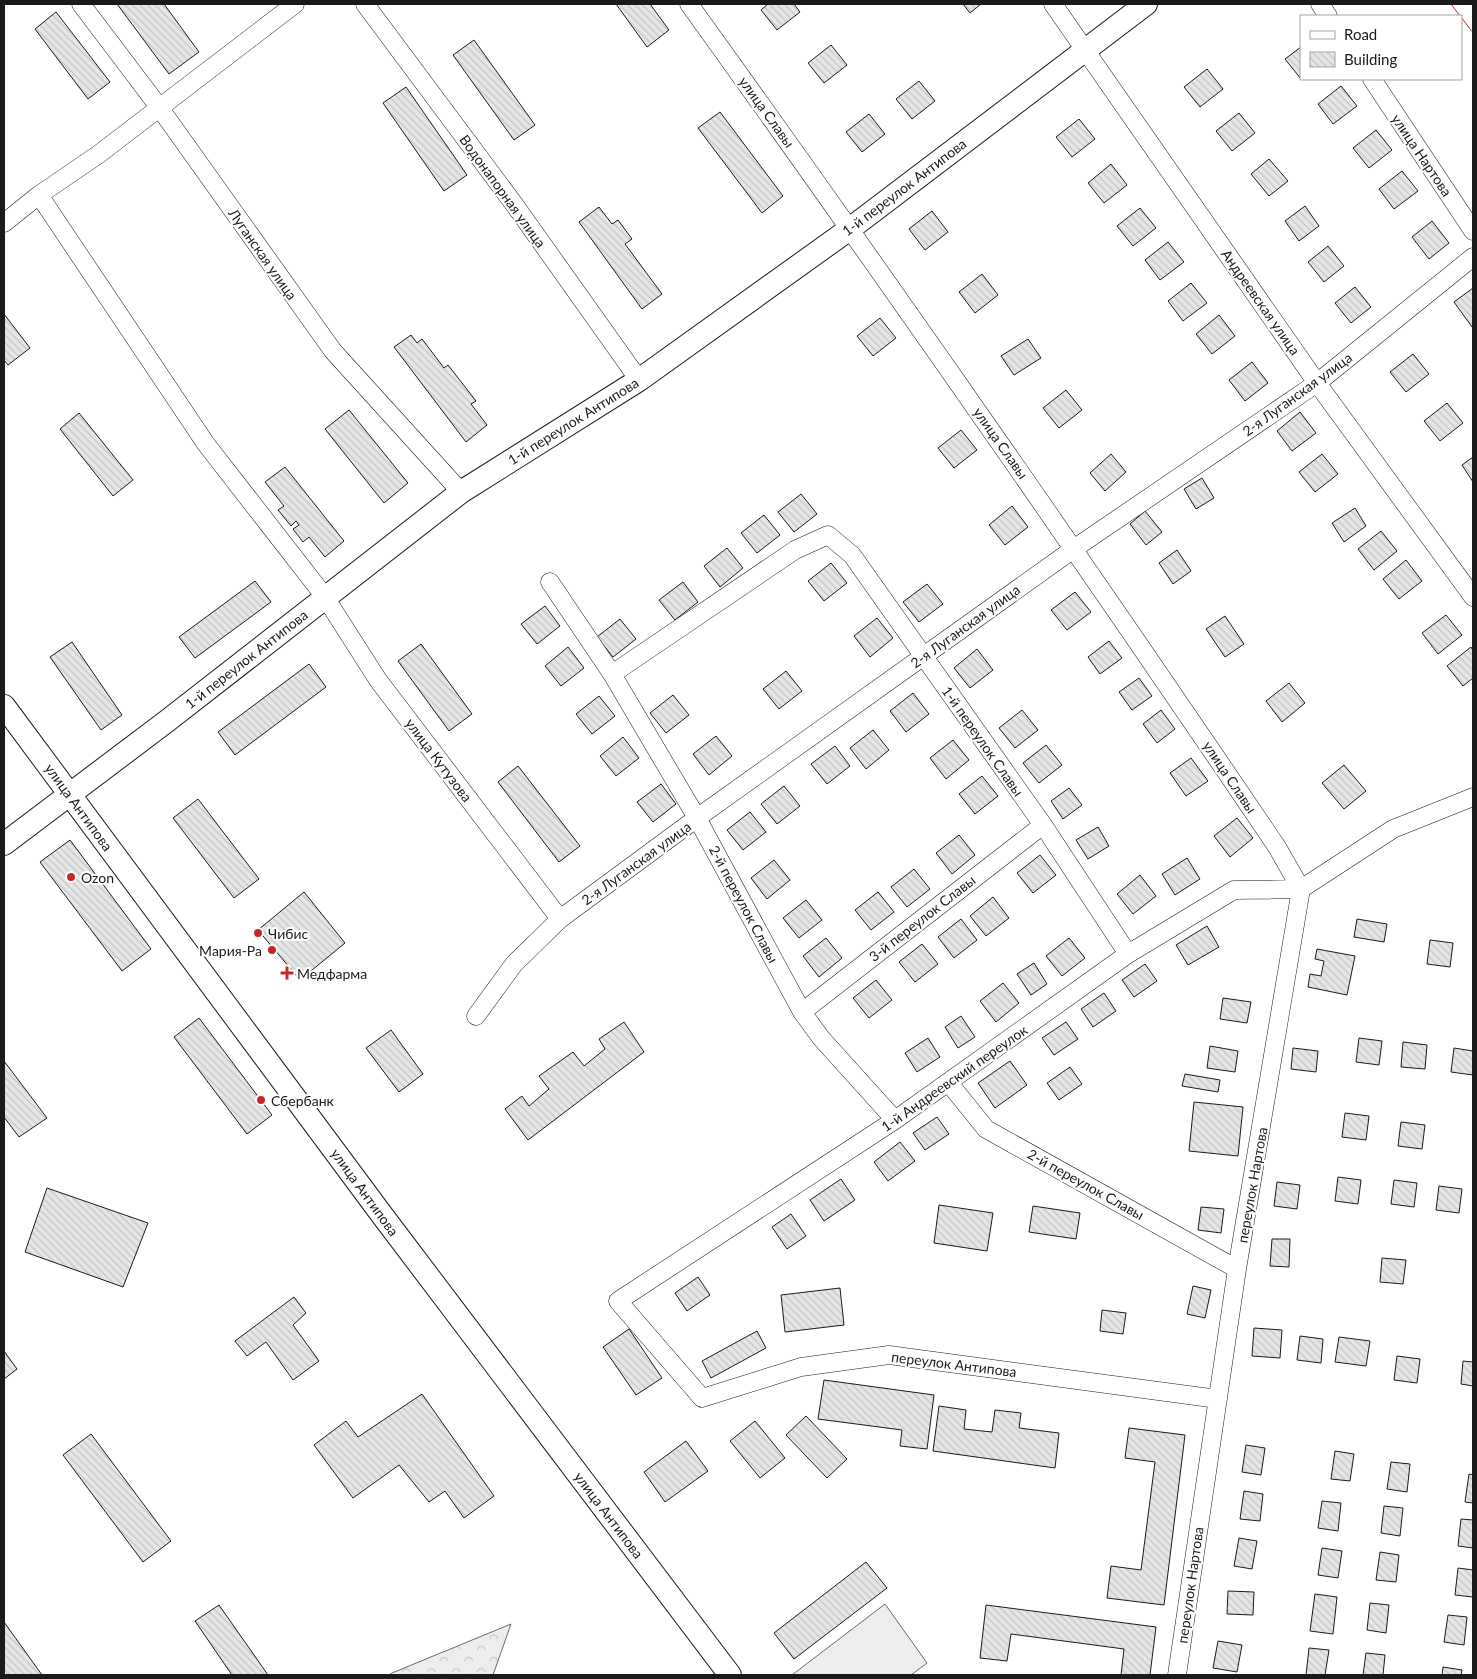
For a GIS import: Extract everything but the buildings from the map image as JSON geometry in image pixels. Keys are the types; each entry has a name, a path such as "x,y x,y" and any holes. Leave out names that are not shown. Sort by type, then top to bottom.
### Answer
{"main road":[{"name":"1-й переулок Антипова","path":"4,844 461,492 638,380 851,228 1085,48 1146,4"},
{"name":"улица Антипова","path":"4,706 382,1215 730,1675"}],"street":[{"name":"Луганская улица","path":"81,4 159,107 333,351 461,492"},
{"path":"4,223 39,195 99,154 295,4"},
{"name":"Водонапорная улица","path":"365,4 514,204 638,380"},
{"name":"улица Славы","path":"689,4 851,228 1075,548 1278,847 1301,889"},
{"name":"Андреевская улица","path":"1053,4 1317,383 1473,597"},
{"path":"1320,4 1327,15"},
{"name":"улица Нартова","path":"1373,80 1473,231"},
{"name":"улица Кутузова","path":"39,195 206,444 325,597 378,680 560,919"},
{"name":"2-я Луганская улица","path":"476,1016 514,964 560,919 697,818 1075,548 1317,383 1473,257"},
{"name":"1-й переулок Славы","path":"612,674 795,550 828,534 852,555 1043,825 1128,954"},
{"name":"2-й переулок Славы","path":"550,582 612,674 697,818 802,1012 821,1038 895,1120"},
{"path":"1301,889 1393,830 1473,797"},
{"name":"3-й переулок Славы","path":"802,1012 1043,825"},
{"name":"1-й Андреевский переулок","path":"618,1300 895,1120 1128,954 1234,890 1301,889"},
{"name":"переулок Нартова","path":"1177,1675 1237,1269 1301,889"},
{"name":"2-й переулок Славы","path":"949,1083 986,1129 1237,1269"},
{"name":"переулок Антипова","path":"618,1300 702,1398 800,1366 888,1355 1218,1398"}],"shaded area":[{"path":"885,1604 927,1663 911,1675 792,1675"}],"green space":[{"path":"511,1624 493,1675 389,1675 392,1673"}],"power":[{"path":"1451,4 1459,15"},
{"path":"1462,18 1473,33"}],"place":[{"name":"Ozon","path":"71,877"},
{"name":"Чибис","path":"258,933"},
{"name":"Мария-Ра","path":"272,950"},
{"name":"Медфарма","path":"287,973"},
{"name":"Сбербанк","path":"261,1100"}]}
